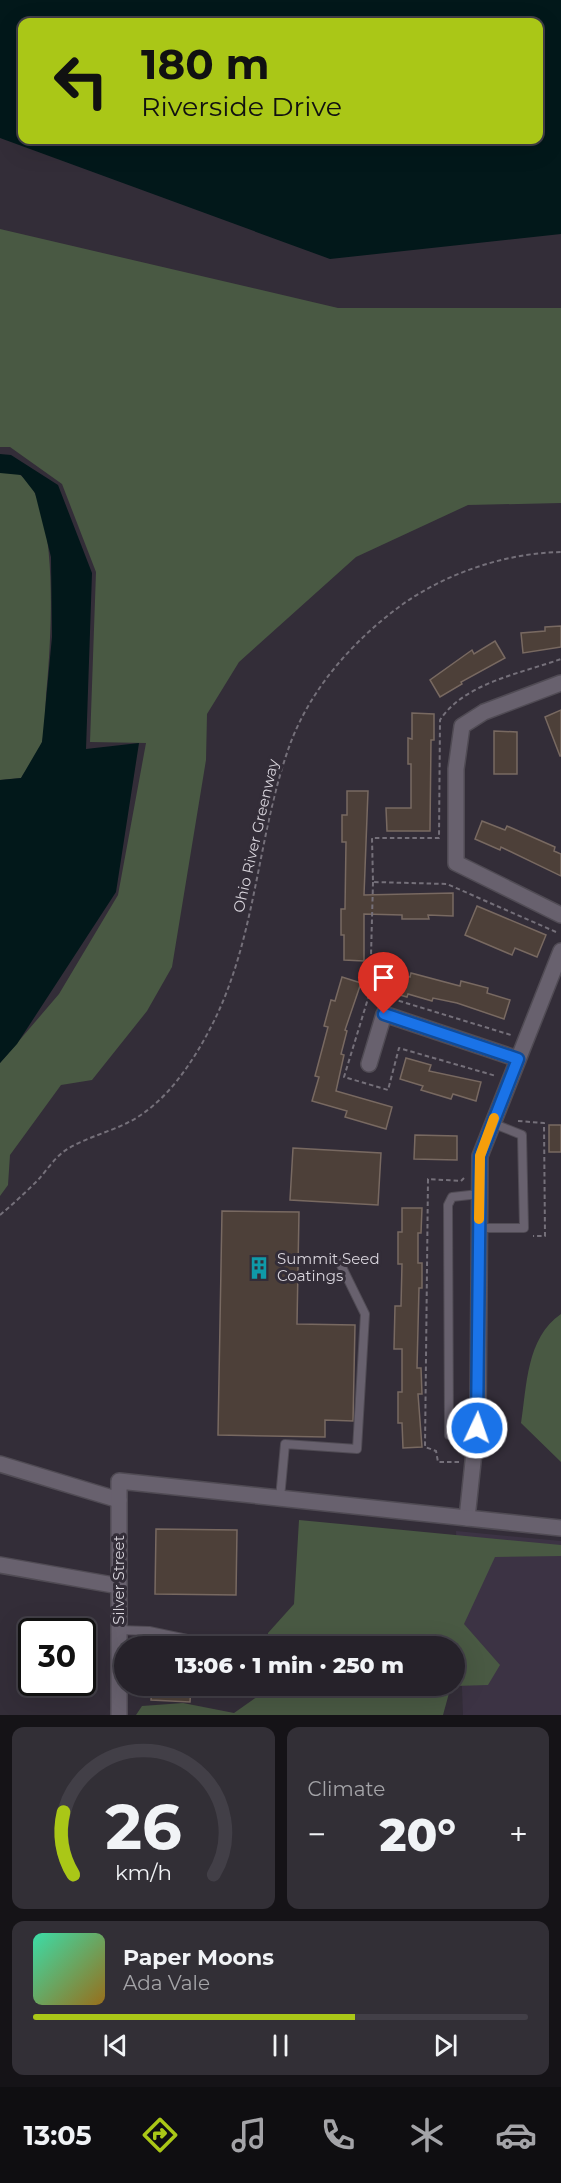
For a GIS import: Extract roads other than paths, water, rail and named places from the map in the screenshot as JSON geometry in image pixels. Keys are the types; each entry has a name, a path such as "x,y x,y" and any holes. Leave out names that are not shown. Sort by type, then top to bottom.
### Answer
{"street":[{"path":"561,683 484,712 462,726 456,770 456,863 561,915"},
{"path":"467,1518 478,1415 480,1156 561,951"},
{"path":"369,1064 384,1014 518,1059"},
{"path":"0,1464 119,1500"},
{"name":"Silver Street","path":"119,1715 119,1481 280,1498"},
{"path":"280,1498 561,1528"},
{"path":"0,1565 119,1586"}],"lane":[{"path":"479,1228 524,1228 522,1135 492,1123"},
{"path":"475,1441 449,1435 448,1205 452,1197 479,1194"},
{"path":"280,1498 285,1444 357,1449 365,1314 339,1261"},
{"path":"119,1630 149,1631 173,1636"}],"place":[{"name":"Summit Seed Coatings","path":"259,1268"}]}
